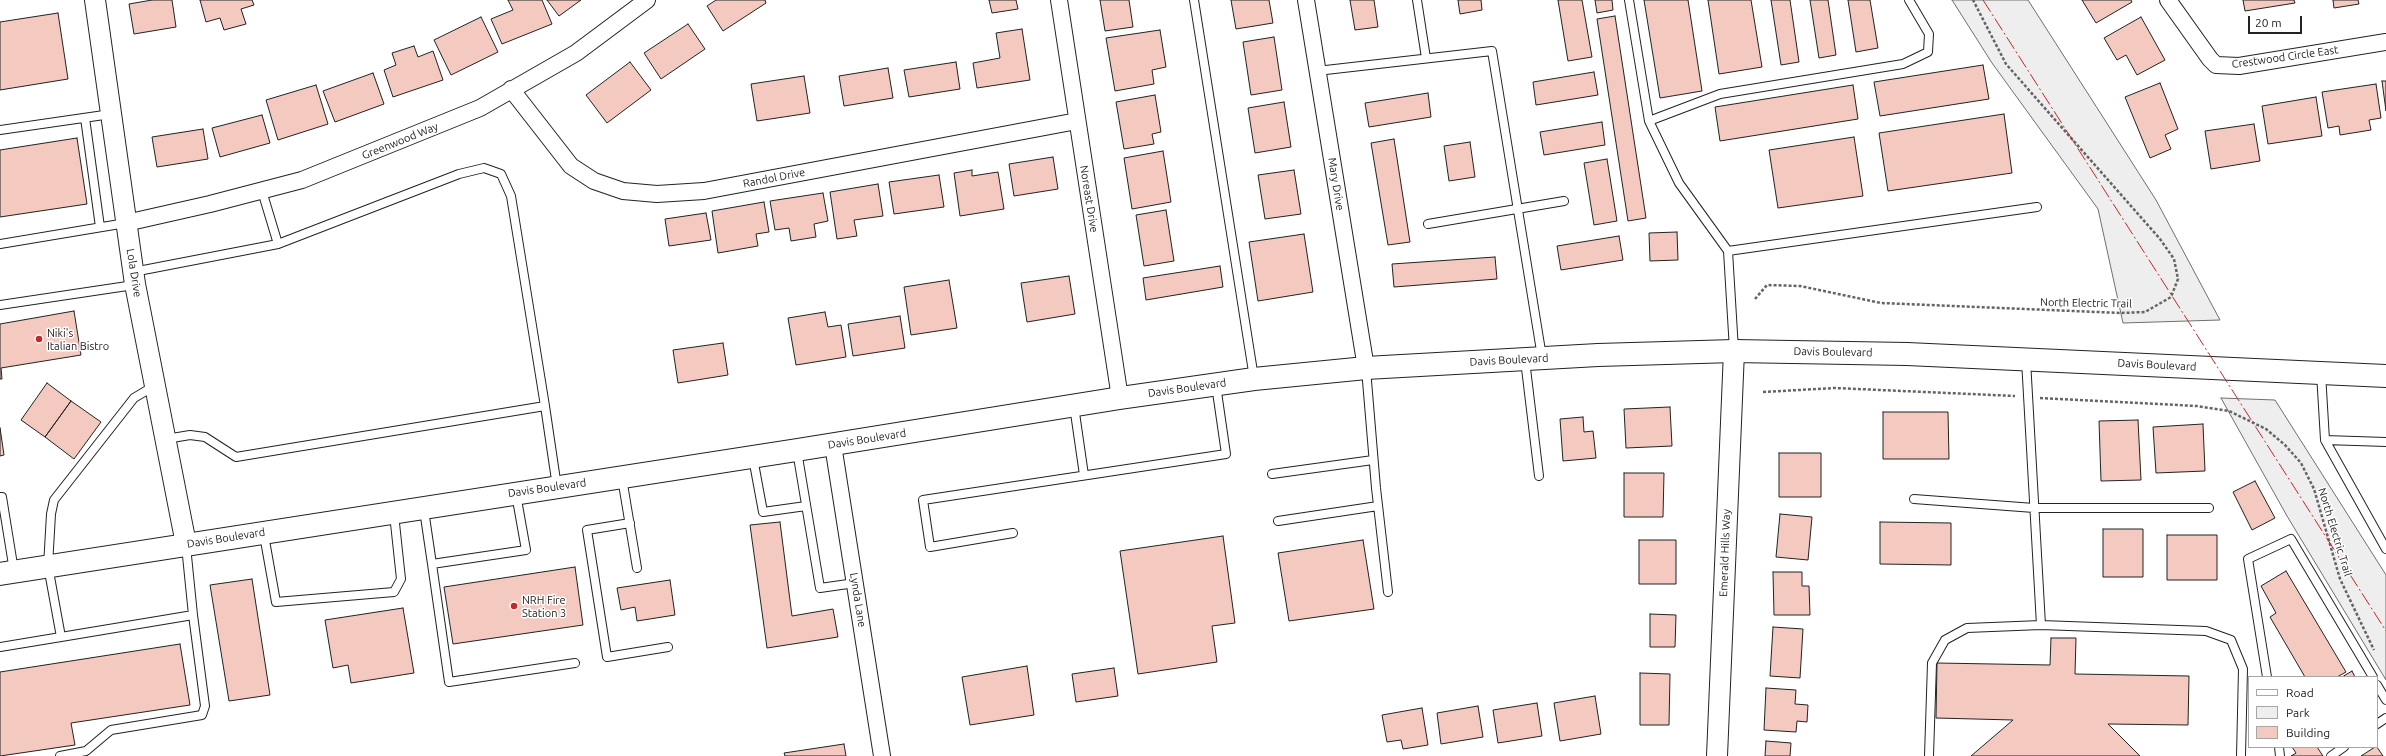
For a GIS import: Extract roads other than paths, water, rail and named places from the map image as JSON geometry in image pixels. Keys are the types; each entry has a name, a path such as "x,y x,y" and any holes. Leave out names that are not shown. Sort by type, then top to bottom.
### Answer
{"main road":[{"name":"Davis Boulevard","path":"7,573 423,507 833,445 1120,398 1254,379 1366,368 1533,358 1734,351 2026,359 2386,376"}],"street":[{"name":"Lola Drive","path":"95,0 134,278 186,544"},
{"name":"Greenwood Way","path":"126,223 302,180 480,108 576,53 647,0"},
{"name":"Noreast Drive","path":"1059,0 1120,398"},
{"name":"Mary Drive","path":"1306,0 1366,368"},
{"name":"Crestwood Circle East","path":"2168,0 2210,59 2216,64 2239,66 2386,42"},
{"name":"Randol Drive","path":"511,89 570,166 594,181 622,191 657,194 704,191 1077,120"},
{"name":"Emerald Hills Way","path":"1717,756 1734,351"},
{"name":"Lynda Lane","path":"833,445 882,756"}],"lane":[{"path":"1194,0 1254,379"},
{"path":"1417,0 1426,58"},
{"path":"1630,0 1649,121 1678,183 1728,251 1734,351"},
{"path":"1649,121 1720,94 1903,64 1928,52 1929,34 1909,0"},
{"path":"1317,71 1492,51 1517,208 1533,358 1539,476"},
{"path":"0,130 111,114"},
{"path":"85,118 100,227"},
{"path":"0,305 134,278 278,244 459,174 484,168 500,174 511,196 545,406 556,487"},
{"path":"262,191 278,244"},
{"path":"1428,224 1564,201"},
{"path":"1728,251 2037,207"},
{"path":"0,244 126,223"},
{"path":"2026,359 2041,625"},
{"path":"1366,368 1373,460 1388,592"},
{"path":"2322,372 2325,440 2386,549"},
{"path":"1013,532 930,547 923,500 1226,454 1216,384"},
{"path":"61,637 48,566 51,514 54,500 134,398 155,386"},
{"path":"165,439 190,435 204,437 236,457 545,406"},
{"path":"1074,406 1084,475"},
{"path":"2325,440 2386,442"},
{"path":"797,450 820,588 855,583"},
{"path":"753,457 763,512 806,506"},
{"path":"1272,474 1373,460"},
{"path":"622,477 637,568"},
{"path":"432,564 526,550 516,493"},
{"path":"0,498 2,497 7,573"},
{"path":"1914,499 2034,508 2209,508"},
{"path":"1278,521 1378,506"},
{"path":"423,507 449,682 575,663"},
{"path":"264,532 276,602 394,592 401,579 394,512"},
{"path":"630,523 587,530 607,658 668,647"},
{"path":"2268,676 2248,559 2291,539 2372,676"},
{"path":"60,756 86,751 111,730 202,715 206,706 193,615 186,544"},
{"path":"0,647 193,615"},
{"path":"1929,756 1932,663 1945,640 1967,628 2041,625 2206,631 2231,640 2243,669 2241,756"},
{"path":"2378,686 2386,700"},
{"path":"2331,756 2343,748"}],"place":[{"name":"Niki's Italian Bistro","path":"39,339"},
{"name":"NRH Fire Station 3","path":"514,606"}]}
